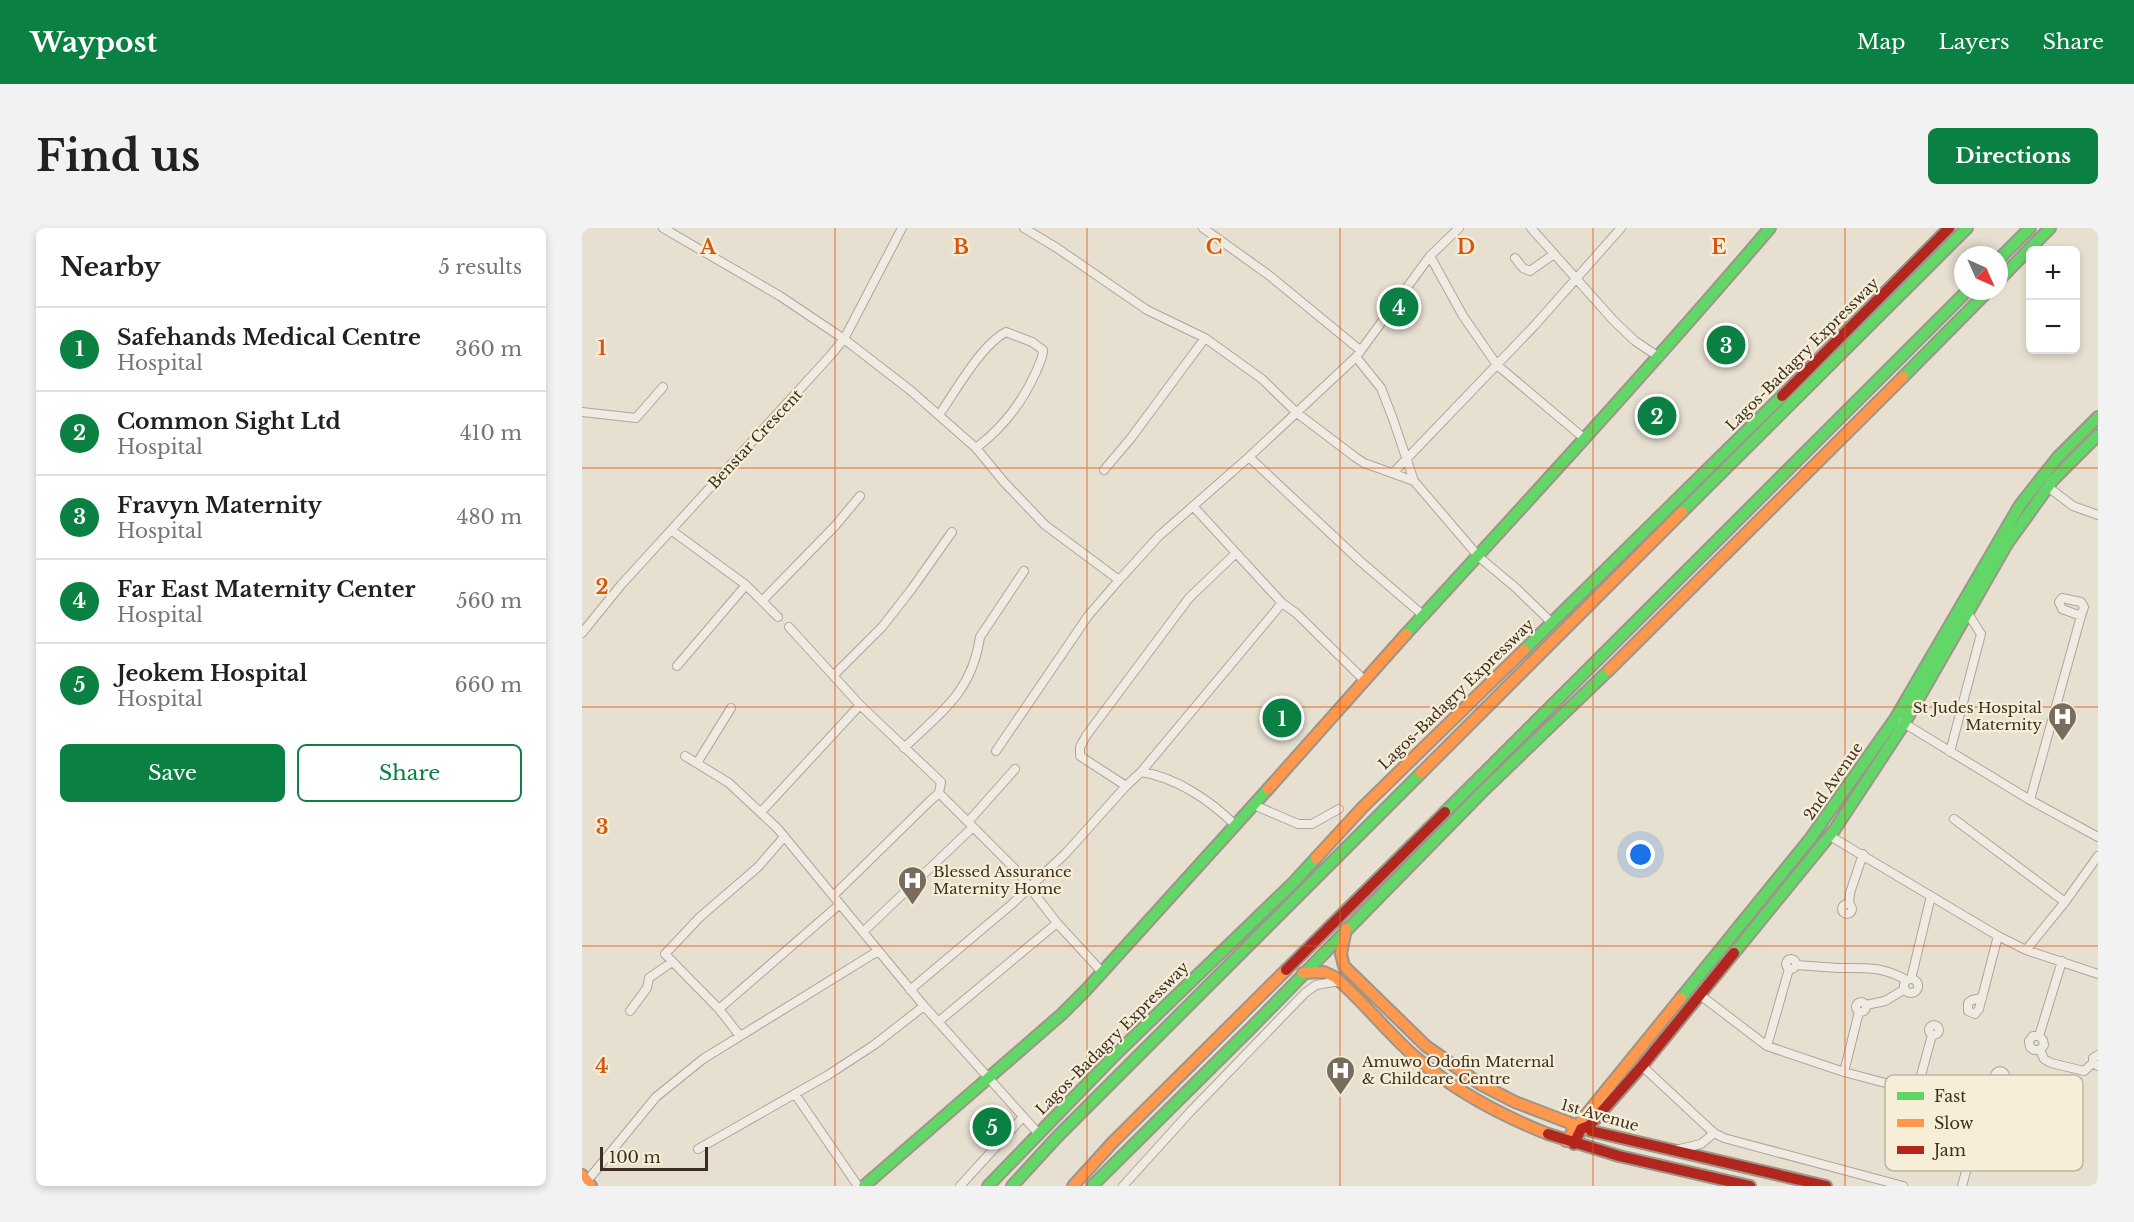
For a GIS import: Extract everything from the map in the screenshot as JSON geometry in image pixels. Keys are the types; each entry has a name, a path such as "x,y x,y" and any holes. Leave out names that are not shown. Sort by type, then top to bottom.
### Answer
{"main road":[{"path":"864,1186 1062,1014 1102,972 1364,680 1659,357 1770,228"},
{"name":"Lagos-Badagry Expressway","path":"988,1186 1117,1053 1293,883 1363,807 1748,430 1949,228"},
{"name":"Lagos-Badagry Expressway","path":"1012,1186 1058,1136 1967,228"},
{"path":"2008,250 2030,228"},
{"path":"2008,271 2050,228"},
{"path":"1072,1186 1113,1142 1958,300"},
{"path":"1092,1186 1250,1029 1482,792 1629,651 1979,300"},
{"name":"2nd Avenue","path":"1570,1142 1577,1126 1786,870 1900,721 2020,505 2058,457 2098,417"},
{"name":"2nd Avenue","path":"1577,1127 1589,1126 1642,1066 1830,836 2007,544 2048,487 2098,435"},
{"name":"1st Avenue","path":"1346,929 1341,954 1344,966 1416,1038 1496,1093 1577,1127 1826,1186"},
{"path":"1303,973 1324,972 1340,981 1411,1053 1479,1102 1570,1142 1636,1161 1750,1186"},
{"path":"1599,1115 1599,1122 1604,1131 1613,1135"}],"street":[{"path":"663,228 780,296 844,339 939,415 976,448 1004,482 1045,525 1119,580"},
{"name":"Benstar Crescent","path":"582,633 621,585 778,415 844,339 902,228"},
{"path":"1024,228 1147,310 1205,338 1262,379 1298,413 1364,463 1414,480"},
{"path":"1203,228 1270,276 1358,354 1381,388 1414,480 1479,556 1551,622"},
{"path":"996,751 1088,616 1119,580 1159,536 1250,457 1358,354 1430,256 1459,228"},
{"path":"1531,228 1635,342 1659,357"},
{"path":"1393,473 1497,365 1621,228"},
{"path":"1515,258 1523,268 1530,271 1554,254"},
{"path":"1430,256 1463,316 1497,365 1585,439"},
{"path":"939,415 989,345 1000,335 1006,332 1032,342 1043,350 1043,357 1016,410 990,438 976,448"},
{"path":"1104,470 1205,338"},
{"path":"582,412 636,418 663,387"},
{"path":"1250,457 1360,561 1424,616"},
{"path":"2048,487 2073,506 2098,515"},
{"path":"763,600 835,526 860,496"},
{"path":"1193,506 1282,603 1364,680"},
{"path":"671,530 746,585 778,617"},
{"path":"834,675 882,627 952,532"},
{"path":"1126,786 1080,756 1080,747 1117,693 1189,598 1236,553"},
{"path":"904,748 963,688 979,648 980,637 1024,571"},
{"path":"677,666 746,585"},
{"path":"910,990 1012,904 1066,853 1141,772 1282,603"},
{"path":"1950,752 1981,634 1967,612"},
{"path":"2030,800 2081,616"},
{"path":"789,627 860,705 941,782 939,793 834,895"},
{"path":"761,812 860,705"},
{"path":"697,763 731,708"},
{"path":"1900,721 2030,800 2098,837"},
{"path":"685,756 729,783 761,812 834,895 910,990 1038,1133"},
{"path":"863,932 970,825 1015,770"},
{"path":"1141,772 1151,773 1186,789 1215,807 1235,825"},
{"path":"939,793 1017,871 1057,923 1102,972"},
{"path":"1254,805 1298,824 1312,824 1339,809"},
{"path":"1954,819 2065,902"},
{"path":"1830,836 1998,936 2026,950 2098,974"},
{"path":"740,1036 719,1009 666,955 700,917 758,867 784,837"},
{"path":"1849,904 1850,893 1863,854"},
{"path":"2026,950 2098,856"},
{"path":"1767,1046 1793,967 1870,968 1894,973 1909,980 1916,980 1919,985 1918,990 1908,993 1904,985 1909,980 1930,896"},
{"path":"719,1009 840,904"},
{"path":"939,1022 1057,923"},
{"path":"1982,998 1998,936"},
{"path":"587,1181 656,1097 703,1059 878,951"},
{"path":"2062,961 2039,1036 2044,1045 2040,1050 2044,1059 2084,1071 2096,1065 2093,1058 2098,1055"},
{"path":"630,1011 647,988 650,978 672,962"},
{"path":"1123,1186 1190,1112 1305,993 1316,985 1340,981"},
{"path":"1844,1072 1859,1012 1863,1012 1866,1005 1885,1001 1905,989"},
{"path":"1700,995 1767,1046 1844,1072 1885,1082"},
{"path":"698,1149 795,1094 874,1045 924,1006"},
{"path":"1921,1075 1932,1035"},
{"path":"1642,1066 1714,1133 1724,1138 1761,1150 1903,1186"},
{"path":"795,1094 858,1186"},
{"path":"960,1186 1023,1117"},
{"path":"1673,1150 1701,1144 1714,1133"},
{"path":"1962,1186 1966,1171"}],"traffic: fast":[{"path":"1406,634 1635,382 1770,228"},
{"path":"1682,512 1967,228"},
{"path":"2008,250 2030,228"},
{"path":"2008,271 2050,228"},
{"path":"1445,812 1958,300"},
{"path":"1903,377 1979,300"},
{"path":"1524,650 1782,396"},
{"path":"1681,998 1810,839 1895,719 2020,505 2058,457 2098,417"},
{"path":"1734,953 1835,829 1904,724 2007,544 2053,480 2098,435"},
{"path":"1092,1186 1250,1029 1482,792 1609,670"},
{"path":"1012,1186 1058,1136 1421,773"},
{"path":"864,1186 1062,1014 1268,789"},
{"path":"988,1186 1117,1053 1316,858"}],"traffic: slow":[{"path":"1609,670 1903,377"},
{"path":"1421,773 1682,512"},
{"path":"1268,789 1406,634"},
{"path":"1316,858 1363,807 1524,650"},
{"path":"1346,929 1341,954 1344,966 1426,1046 1480,1084 1515,1102 1591,1131"},
{"path":"1073,1186 1113,1142 1286,970"},
{"path":"1303,973 1324,972 1335,977 1403,1046 1444,1079 1494,1110 1548,1134"},
{"path":"1566,1141 1572,1133 1573,1125 1577,1126 1681,998"},
{"path":"582,1175 591,1186"}],"traffic: jam":[{"path":"1782,396 1949,228"},
{"path":"1286,970 1445,812"},
{"path":"1574,1144 1581,1129 1589,1126 1642,1066 1734,953"},
{"path":"1591,1131 1826,1186"},
{"path":"1548,1134 1619,1156 1750,1186"}],"place":[{"name":"Far East Maternity Center","path":"1399,307"},
{"name":"Fravyn Maternity","path":"1726,345"},
{"name":"Common Sight Ltd","path":"1657,416"},
{"name":"Safehands Medical Centre","path":"1282,718"},
{"name":"St Judes Hospital Maternity","path":"2063,742"},
{"name":"Blessed Assurance Maternity Home","path":"912,906"},
{"name":"Amuwo Odofin Maternal & Childcare Centre","path":"1341,1096"},
{"name":"Jeokem Hospital","path":"992,1127"}]}
